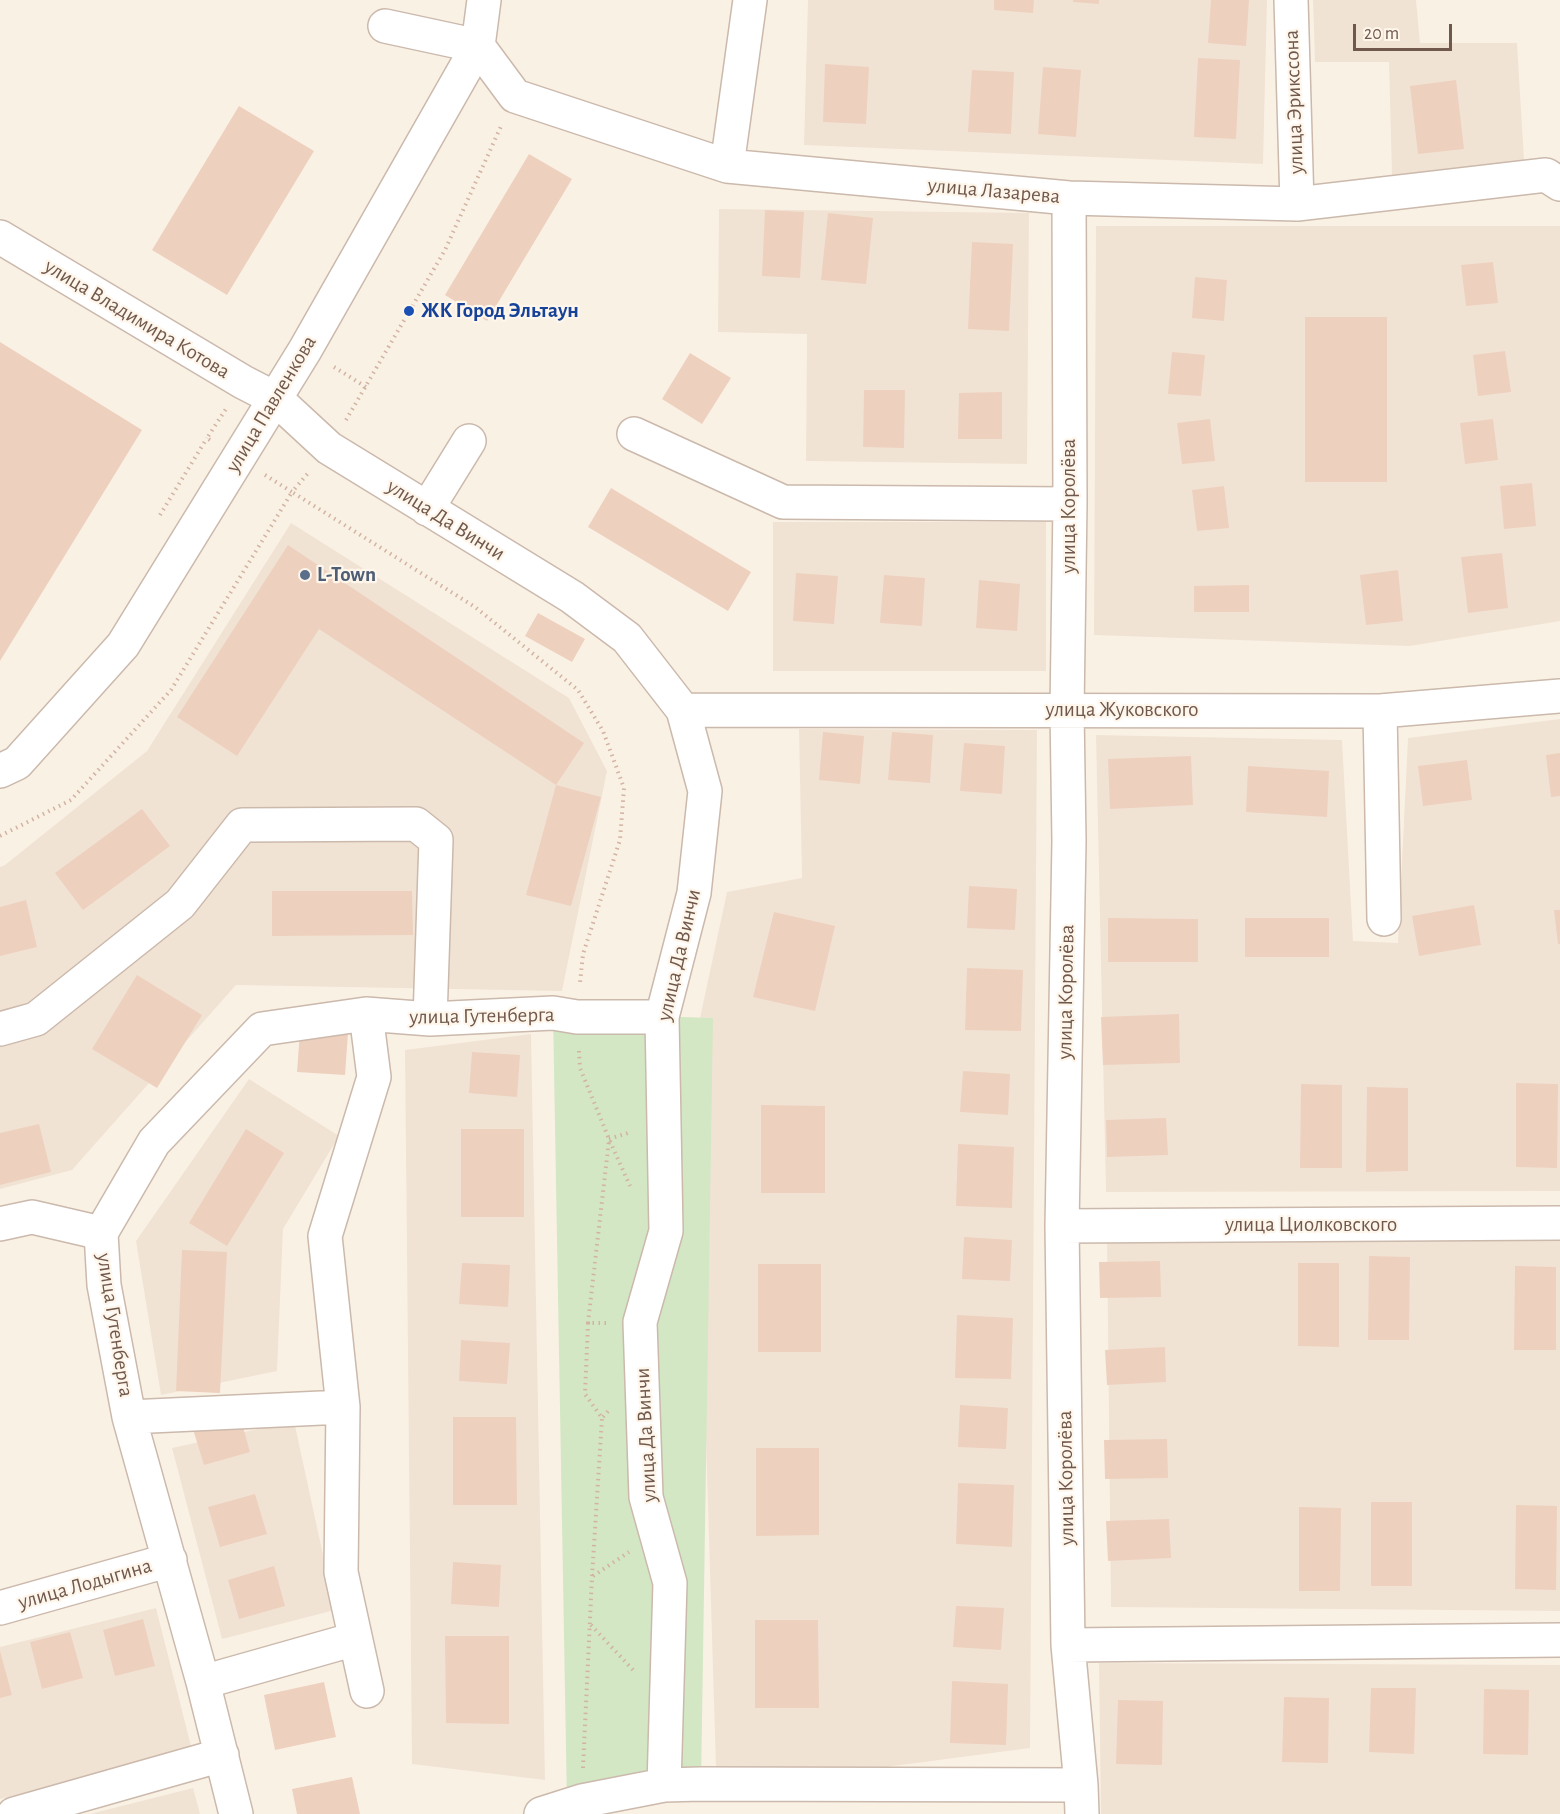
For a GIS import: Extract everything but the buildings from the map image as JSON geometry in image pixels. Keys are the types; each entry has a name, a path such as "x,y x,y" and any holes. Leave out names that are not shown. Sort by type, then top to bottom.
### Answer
{"street":[{"name":"улица Павленкова","path":"0,771 17,763 123,645 276,399 478,45 484,0"},
{"path":"727,166 750,0"},
{"name":"улица Эрикссона","path":"1291,0 1298,204"},
{"path":"385,26 478,45 515,96"},
{"name":"улица Лазарева","path":"515,96 727,166 1069,198 1298,204 1553,179"},
{"name":"улица Королёва","path":"1069,198 1070,504 1067,710 1069,841 1062,1226 1068,1645 1081,1800"},
{"name":"улица Владимира Котова","path":"0,237 243,382 276,399"},
{"name":"улица Да Винчи","path":"276,399 329,448 572,597 627,638 684,710 705,791 694,893 662,1017 666,1231 640,1322 646,1497 670,1583 667,1707 655,1796"},
{"path":"634,434 783,502 1070,504"},
{"path":"427,509 469,441"},
{"name":"улица Жуковского","path":"684,710 1380,711 1560,696"},
{"path":"1380,711 1384,919"},
{"path":"0,1029 36,1019 180,904 242,825 416,824 436,840 430,1019"},
{"name":"улица Гутенберга","path":"236,1814 203,1682 129,1418 104,1285 101,1233 154,1142 262,1029 366,1014 430,1019 553,1013 577,1017 662,1017"},
{"path":"366,1014 374,1077 325,1236 343,1407 341,1572 367,1691"},
{"path":"0,1224 32,1217 101,1233"},
{"name":"улица Циолковского","path":"1062,1226 1560,1223"},
{"path":"129,1418 343,1407"},
{"name":"улица Лодыгина","path":"0,1608 170,1560"},
{"path":"203,1682 355,1639"},
{"path":"1068,1645 1560,1640"},
{"path":"14,1814 222,1755"},
{"path":"541,1814 582,1801 655,1796 701,1784 1081,1800"}],"path":[{"path":"0,836 71,800 171,690 292,492 329,448 445,250 515,96"},
{"path":"156,523 207,438"},
{"path":"292,492 475,607 578,690 603,731 624,788 620,840 583,954 577,1017 580,1068 609,1139 588,1323 585,1394 602,1418"},
{"path":"588,1323 640,1322"},
{"path":"582,1801 602,1418 642,1367"},
{"path":"592,1577 655,1533"},
{"path":"591,1625 667,1707"}],"shaded area":[{"path":"808,0 1267,0 1263,164 804,145"},
{"path":"1313,0 1416,0 1420,43 1517,43 1524,160 1392,175 1389,62 1315,62"},
{"path":"719,209 1029,213 1027,464 806,461 807,334 718,332"},
{"path":"1096,226 1560,226 1560,621 1410,646 1094,635"},
{"path":"773,522 1046,522 1046,671 773,671"},
{"path":"291,523 569,698 607,771 562,991 236,985 72,1170 0,1189 0,867 147,751"},
{"path":"1560,719 1560,1191 1106,1192 1096,735 1342,740 1353,941 1398,943 1408,738"},
{"path":"799,729 1037,730 1030,1748 886,1767 716,1768 694,1046 727,892 802,878"},
{"path":"531,1034 545,1780 412,1764 405,1050"},
{"path":"249,1079 339,1136 283,1229 277,1371 161,1395 136,1241"},
{"path":"1107,1235 1560,1240 1560,1611 1111,1607"},
{"path":"294,1421 335,1610 222,1639 172,1448"},
{"path":"156,1608 192,1750 0,1799 0,1647"},
{"path":"1099,1663 1560,1665 1560,1814 1101,1814"},
{"path":"193,1788 200,1814 90,1814"}],"green space":[{"path":"553,1013 713,1018 701,1784 567,1805"}],"place":[{"name":"ЖК Город Эльтаун","path":"409,311"},
{"name":"L-Town","path":"305,575"}]}
